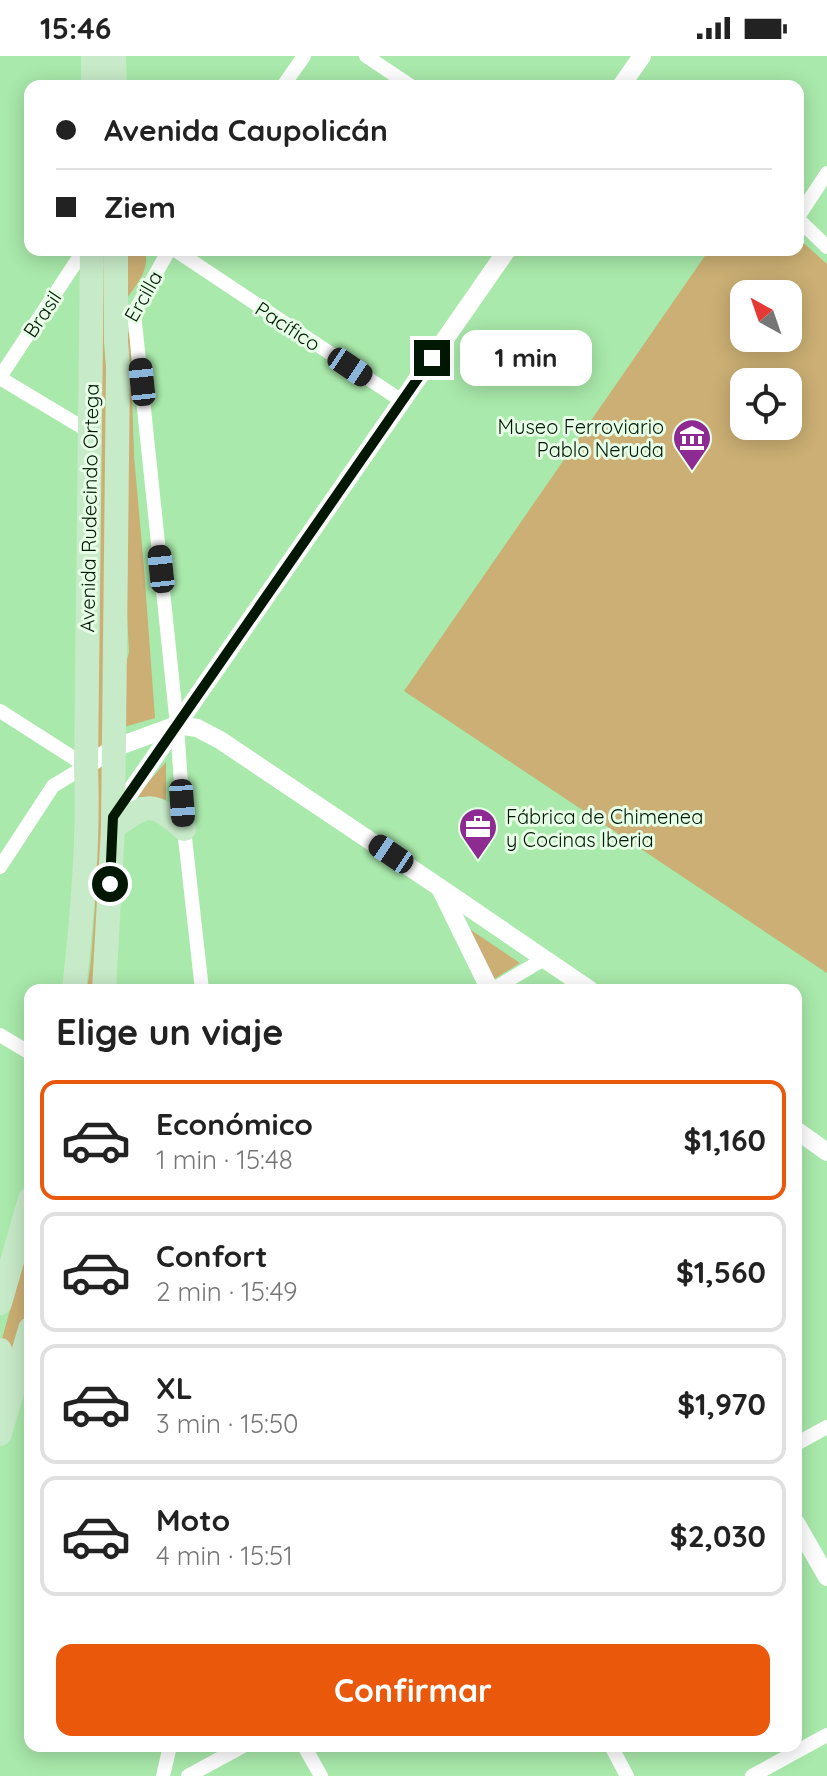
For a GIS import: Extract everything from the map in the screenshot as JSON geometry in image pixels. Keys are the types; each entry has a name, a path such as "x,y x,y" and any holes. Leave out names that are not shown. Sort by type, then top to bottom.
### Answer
{"main road":[{"path":"94,80 97,57"},
{"path":"97,57 111,80"},
{"name":"Avenida Rudecindo Ortega","path":"75,984 85,869 87,800 92,256"},
{"name":"Avenida Rudecindo Ortega","path":"104,984 113,823 118,367 116,256"},
{"path":"113,823 148,808 162,810 184,829"},
{"path":"0,1303 24,1220"},
{"path":"0,1350 10,1373 7,1410"},
{"path":"0,1434 24,1350"}],"street":[{"path":"287,80 304,56"},
{"path":"366,56 402,80"},
{"path":"625,80 642,56"},
{"path":"804,209 827,173"},
{"path":"804,224 827,247"},
{"name":"Brasil","path":"0,378 80,256"},
{"name":"Ercilla","path":"116,342 168,256"},
{"name":"Pacífico","path":"181,256 402,401"},
{"path":"113,823 177,725 503,256"},
{"path":"134,313 201,984"},
{"path":"0,378 90,432"},
{"path":"0,711 86,766"},
{"path":"0,867 53,786 114,748 177,725 197,728 220,740 581,984"},
{"path":"439,887 488,984"},
{"path":"501,984 544,959"},
{"path":"0,1035 24,1049"},
{"path":"802,1136 827,1152"},
{"path":"802,1441 827,1427"},
{"path":"802,1533 827,1577"},
{"path":"802,1749 827,1735"},
{"path":"163,1776 169,1752"},
{"path":"188,1776 232,1752"},
{"path":"307,1752 321,1776"},
{"path":"614,1752 627,1776"},
{"path":"752,1776 796,1752"}],"shaded area":[{"path":"804,243 827,264 827,973 404,691 705,256 804,256"},
{"path":"101,256 108,256 105,819 97,984 88,984 95,906"},
{"path":"122,256 146,256 144,272 122,305"},
{"path":"130,330 134,456 155,718 124,727 124,671 129,652 121,344"},
{"path":"166,762 166,805 151,797 135,797"},
{"path":"465,926 520,963 494,979"},
{"path":"24,1260 24,1323 0,1405 0,1346"}],"place":[{"name":"Museo Ferroviario Pablo Neruda","path":"692,472"},
{"name":"Fábrica de Chimenea y Cocinas Iberia","path":"478,861"}],"route":[{"path":"110,884 113,817 432,358"}]}
